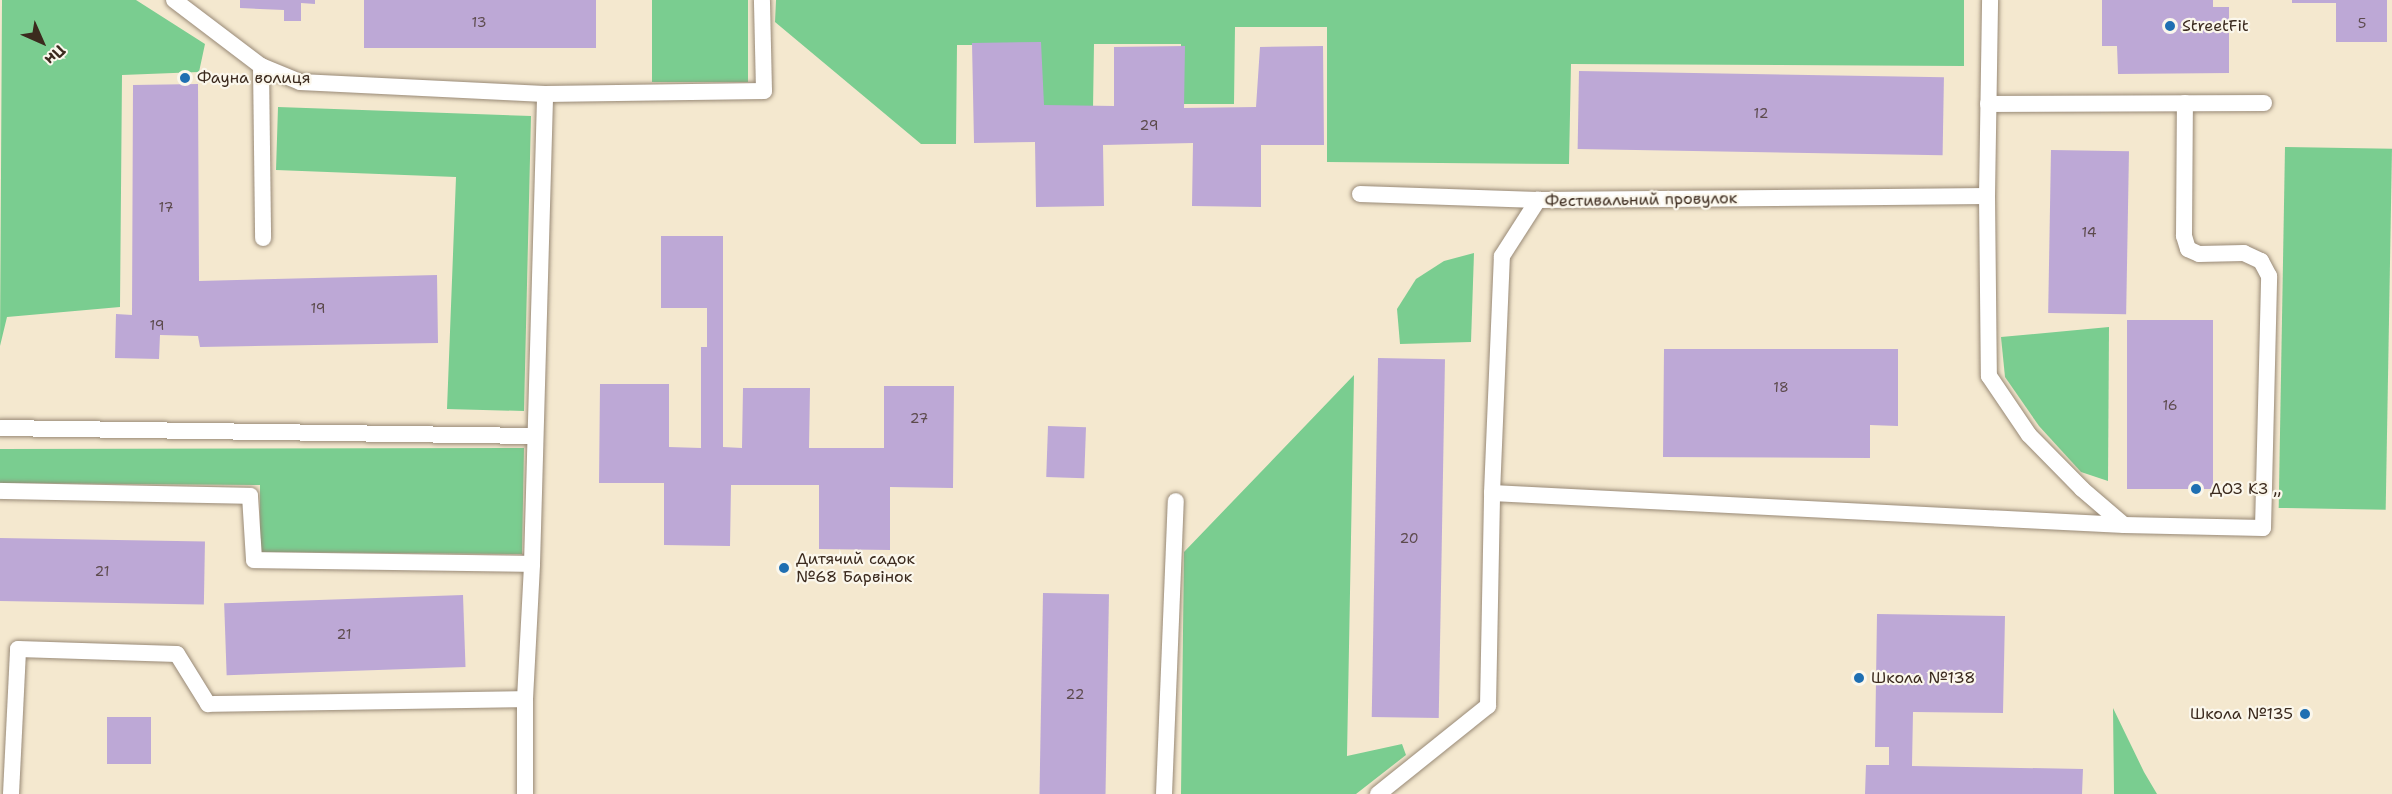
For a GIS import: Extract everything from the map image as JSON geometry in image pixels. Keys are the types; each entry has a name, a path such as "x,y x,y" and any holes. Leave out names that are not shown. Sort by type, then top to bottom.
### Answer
{"lane":[{"path":"174,0 261,66 300,82 545,94 764,91 762,0"},
{"path":"1990,0 1987,196 1989,376 2029,435 2082,489 2124,525"},
{"path":"261,66 263,238"},
{"path":"525,794 525,699 532,564 545,94"},
{"path":"1492,493 2124,525 2263,528 2269,276 2261,261 2244,253 2199,254 2188,249 2184,236 2185,103"},
{"path":"1988,104 2264,103"},
{"path":"1360,194 1538,200"},
{"name":"Фестивальний провулок","path":"1378,794 1488,706 1492,493 1502,256 1538,200 1987,196"},
{"path":"0,428 535,436"},
{"path":"0,491 250,496 254,560 532,564"},
{"path":"1164,794 1176,501"},
{"path":"11,794 18,649 177,654 208,704 525,699"}],"green space":[{"path":"2,0 136,0 205,44 199,72 122,75 120,307 7,317 0,346"},
{"path":"652,0 748,0 748,82 652,82"},
{"path":"776,0 1964,0 1964,66 1571,64 1569,164 1327,162 1327,27 1235,27 1234,104 1181,104 1181,44 1094,44 1093,109 1041,109 1041,45 957,45 956,144 921,144 775,22"},
{"path":"278,107 531,116 524,411 447,409 456,177 276,170"},
{"path":"2285,147 2392,149 2386,510 2279,508"},
{"path":"1474,253 1471,342 1400,344 1397,309 1416,279 1444,261"},
{"path":"2109,327 2108,481 2081,472 2039,426 2005,377 2001,337"},
{"path":"1354,375 1347,756 1402,744 1406,755 1356,794 1181,794 1184,552"},
{"path":"524,448 522,554 260,552 260,485 0,483 0,449"},
{"path":"2113,708 2144,772 2157,794 2114,794"}],"building":[{"path":"240,0 315,0 315,4 301,3 301,21 284,21 284,10 240,8"},
{"path":"364,0 596,0 596,48 364,48"},
{"path":"2102,0 2213,0 2213,7 2229,7 2229,73 2118,74 2117,46 2102,46"},
{"path":"2292,0 2387,0 2387,42 2336,42 2336,3 2292,3"},
{"path":"1041,42 1044,105 1114,106 1114,47 1185,46 1184,108 1256,107 1260,47 1323,46 1324,145 1261,145 1261,207 1192,206 1193,143 1103,145 1104,206 1036,207 1035,142 974,143 972,43"},
{"path":"1579,71 1944,77 1943,155 1578,149"},
{"path":"198,84 199,281 437,275 438,343 200,347 198,336 160,335 159,359 115,358 116,314 132,315 133,85"},
{"path":"2051,150 2129,151 2126,314 2048,313"},
{"path":"661,236 723,236 723,447 742,448 743,388 810,388 809,448 884,448 884,386 954,386 953,488 890,487 890,550 819,549 819,485 731,485 730,546 664,545 664,483 599,483 600,384 669,384 669,447 701,448 701,347 707,347 707,308 661,308"},
{"path":"2127,320 2213,320 2213,489 2127,489"},
{"path":"1664,349 1898,349 1898,426 1870,425 1870,458 1663,457"},
{"path":"1378,358 1445,359 1439,718 1372,717"},
{"path":"1048,426 1086,427 1084,478 1046,477"},
{"path":"0,538 205,542 204,605 0,601"},
{"path":"1043,593 1109,594 1106,794 1039,794"},
{"path":"463,595 466,667 227,675 224,603"},
{"path":"1877,614 2005,616 2003,713 1913,712 1912,766 2083,769 2082,794 1865,794 1866,765 1889,765 1889,747 1875,747"},
{"path":"107,717 151,717 151,764 107,764"}],"place":[{"name":"StreetFit","path":"2170,26"},
{"name":"Фауна волиця","path":"185,78"},
{"name":"ДОЗ КЗ ,,","path":"2196,489"},
{"name":"Дитячий садок №68 Барвінок","path":"784,568"},
{"name":"Школа №138","path":"1859,678"},
{"name":"Школа №135","path":"2305,714"}]}
